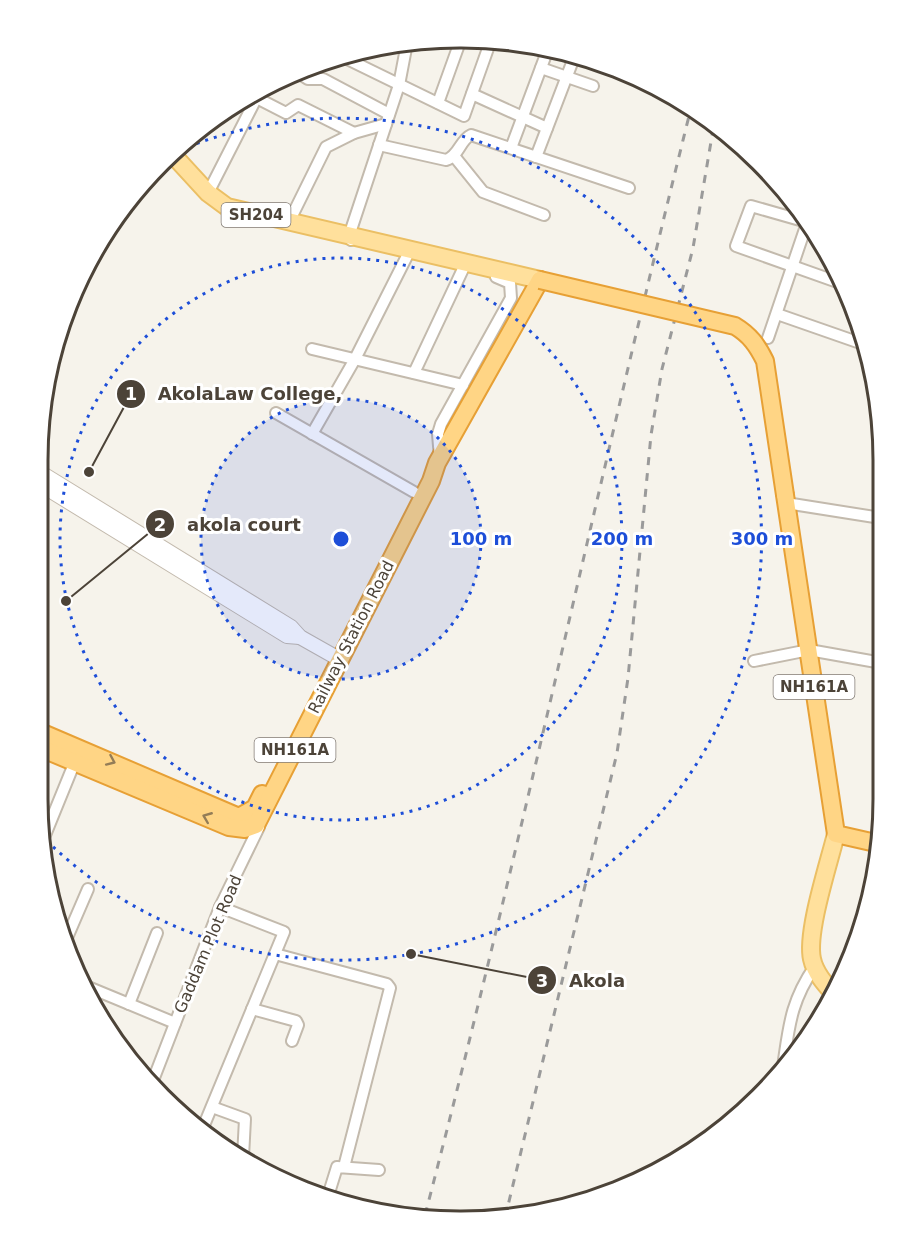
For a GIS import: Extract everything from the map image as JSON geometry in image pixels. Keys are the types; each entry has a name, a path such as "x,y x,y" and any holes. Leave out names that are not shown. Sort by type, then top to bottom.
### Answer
{"highway":[{"name":"Railway Station Road","path":"252,819 335,657 431,481 438,461 540,280"},
{"name":"NH161A","path":"540,280 735,326 747,333 756,344 765,361 836,834"},
{"name":"Railway Station Road","path":"335,657 422,476 438,461"},
{"path":"48,737 77,755 229,827 245,829 252,819"},
{"path":"48,749 77,755"},
{"path":"836,834 870,842"}],"main road":[{"name":"SH204","path":"178,160 208,193 227,207 540,280"},
{"path":"827,986 819,977 811,958 815,915 836,834"}],"street":[{"path":"438,104 458,48"},
{"path":"469,135 464,116 488,49"},
{"path":"405,52 399,85 379,145 353,242 506,280 512,293 439,429 438,461"},
{"path":"511,148 545,57"},
{"path":"353,62 464,116"},
{"path":"536,157 572,63"},
{"path":"541,68 593,86"},
{"path":"306,78 322,79 387,119"},
{"path":"472,94 547,128"},
{"path":"263,98 286,113 298,105 354,133"},
{"path":"208,193 251,105"},
{"path":"290,222 322,152 332,143 387,119"},
{"path":"379,145 446,160 454,156 469,135"},
{"path":"469,135 629,188"},
{"path":"454,156 483,192 544,215"},
{"path":"795,219 753,205 748,209 736,243 737,248 831,279"},
{"path":"768,338 804,232"},
{"path":"312,434 355,359 407,256"},
{"path":"414,373 463,269"},
{"path":"777,314 855,341"},
{"path":"312,350 463,385"},
{"path":"276,413 414,492"},
{"path":"48,478 182,565"},
{"path":"48,489 291,627 300,637 335,657"},
{"path":"785,499 873,517"},
{"path":"754,661 809,650 873,661"},
{"path":"49,825 77,755"},
{"name":"Gaddam Plot Road","path":"152,1073 175,1023 220,907 259,827 252,819"},
{"path":"70,931 88,890"},
{"path":"205,1123 284,932 220,907"},
{"path":"129,1004 157,933"},
{"path":"275,954 387,984 390,988 344,1167"},
{"path":"785,1053 793,1005 799,989 815,966"},
{"path":"96,990 175,1023"},
{"path":"252,1010 296,1021 298,1025 292,1041"},
{"path":"212,1107 244,1119 243,1149"},
{"path":"330,1190 336,1168 379,1170"}],"railway":[{"path":"426,1209 494,939 689,117"},
{"path":"507,1208 617,753 628,678 651,435 662,369 693,248 712,133"}],"place":[{"name":"AkolaLaw College,","path":"89,472"},
{"name":"akola court","path":"66,601"},
{"name":"Akola","path":"411,954"}]}
